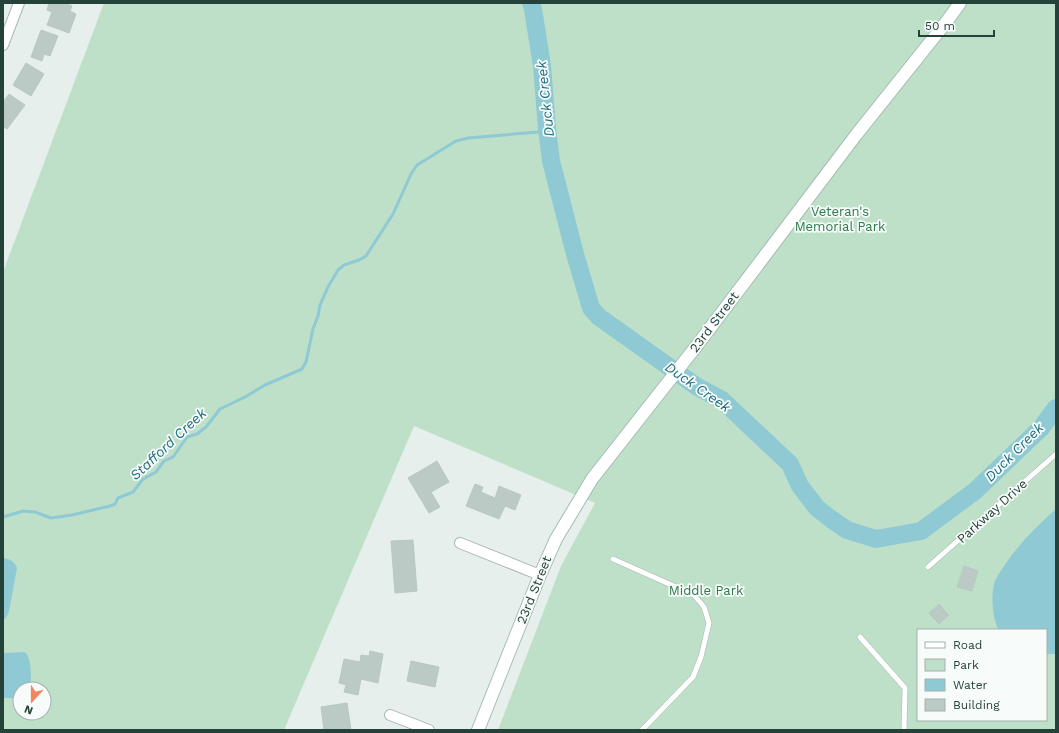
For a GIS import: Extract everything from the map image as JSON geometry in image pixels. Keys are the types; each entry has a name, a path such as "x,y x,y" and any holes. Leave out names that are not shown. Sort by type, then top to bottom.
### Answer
{"street":[{"path":"3,45 19,3"},
{"name":"23rd Street","path":"478,730 540,575 556,540 592,479 698,344 856,135 942,28 960,3"},
{"path":"460,543 540,575"},
{"path":"390,714 430,730"}],"lane":[{"name":"Parkway Drive","path":"928,567 1056,454"},
{"path":"613,559 694,595 704,607 709,623 701,657 693,676 642,730"},
{"path":"860,637 904,688 904,730"}],"green space":[{"path":"104,3 1056,3 1056,730 498,730 561,566 595,503 414,426 284,730 3,730 3,272"}],"water":[{"path":"1056,509 1056,654 1047,654 1047,629 999,629 993,612 992,597 996,579 1008,559"},
{"path":"3,558 12,561 17,568 9,611 3,621"},
{"path":"24,652 27,654 30,662 31,681 12,681 12,698 3,698 3,653"}],"building":[{"path":"49,3 65,3 72,6 70,11 76,14 69,33 47,25 52,12 47,10"},
{"path":"41,30 58,36 50,56 44,54 42,61 31,57"},
{"path":"26,63 44,74 31,96 13,85"},
{"path":"9,94 25,105 7,129 3,126 3,102"},
{"path":"437,461 449,482 431,492 440,507 429,513 408,478"},
{"path":"475,484 483,487 481,492 495,498 499,486 521,495 515,510 505,506 499,519 466,506"},
{"path":"413,540 417,591 395,593 391,541"},
{"path":"964,566 978,571 972,591 957,587"},
{"path":"939,604 944,610 934,619 929,613"},
{"path":"944,610 949,615 939,624 934,619"},
{"path":"370,651 383,654 378,683 361,679 358,695 344,692 346,685 339,683 344,659 360,662 361,655 369,656"},
{"path":"411,661 439,667 435,687 407,681"},
{"path":"347,703 351,730 324,730 321,707"}],"waterway":[{"name":"Duck Creek","path":"531,3 542,66 551,161 575,254 591,308 599,317 696,386 722,400 790,464 800,486 817,508 831,519 847,530 876,539 921,531 975,491 1041,428 1056,408"},
{"name":"Stafford Creek","path":"3,517 23,511 35,512 51,518 72,515 110,506 115,504 118,498 133,492 143,479 156,472 164,461 173,457 187,437 197,434 206,427 220,409 265,385 302,369 306,362 320,305 328,287 338,270 344,265 366,256 393,214 411,174 417,165 456,141 468,138 538,132 547,129"}],"park label":[{"name":"Veteran's Memorial Park","path":"840,218"},
{"name":"Middle Park","path":"706,590"}]}
